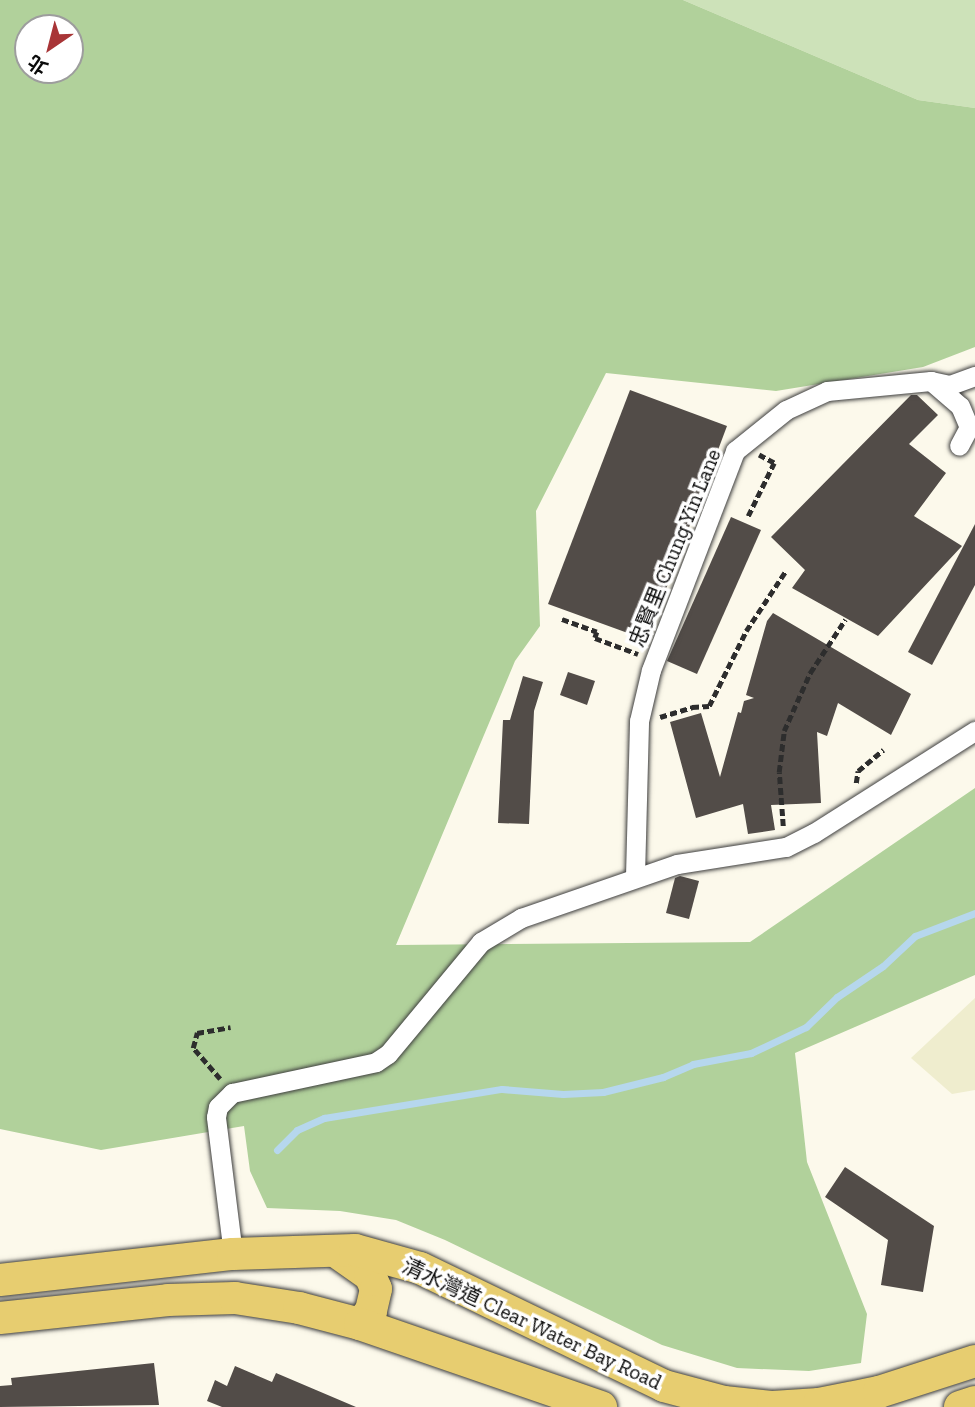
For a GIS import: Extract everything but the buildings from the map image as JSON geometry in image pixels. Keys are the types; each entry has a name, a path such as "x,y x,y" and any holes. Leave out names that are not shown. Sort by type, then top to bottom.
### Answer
{"main road":[{"path":"331,1249 370,1275 376,1289 371,1311 359,1324"},
{"name":"清水灣道 Clear Water Bay Road","path":"0,1280 233,1254 355,1250 420,1268 664,1386 724,1402 772,1407 846,1400 975,1361"},
{"path":"0,1318 168,1300 235,1298 299,1308 359,1324 601,1407"},
{"path":"960,1407 975,1402"}],"street":[{"name":"忠賢里 Chung Yin Lane","path":"635,876 639,721 655,661 735,452 786,410 827,391 931,381 950,385 975,376"},
{"path":"931,381 960,406 969,427 959,446"},
{"path":"233,1254 216,1117 218,1107 232,1093 376,1062 388,1055 481,942 521,918 635,876 677,864 786,847 814,833 975,731"}],"path":[{"path":"748,516 774,463"},
{"path":"668,714 709,706 746,631 785,572"},
{"path":"562,619 597,632 595,638 655,661"},
{"path":"786,847 779,772 784,731 810,673 845,620"},
{"path":"230,1027 197,1033 193,1048 232,1093"}],"shaded area":[{"path":"975,998 975,1090 952,1094 911,1058"}],"green space":[{"path":"0,0 683,0 918,100 975,108 975,347 923,367 776,391 606,373 536,511 540,626 515,661 396,945 750,942 975,788 975,975 795,1053 807,1162 867,1314 861,1363 809,1371 737,1368 662,1345 445,1240 396,1220 340,1211 267,1208 250,1171 244,1126 101,1150 0,1129"},
{"path":"683,0 975,0 975,108 918,100"}],"waterway":[{"path":"277,1150 297,1130 324,1118 502,1089 563,1094 603,1092 663,1077 693,1064 751,1053 806,1027 837,997 883,966 915,936 975,913"}]}
